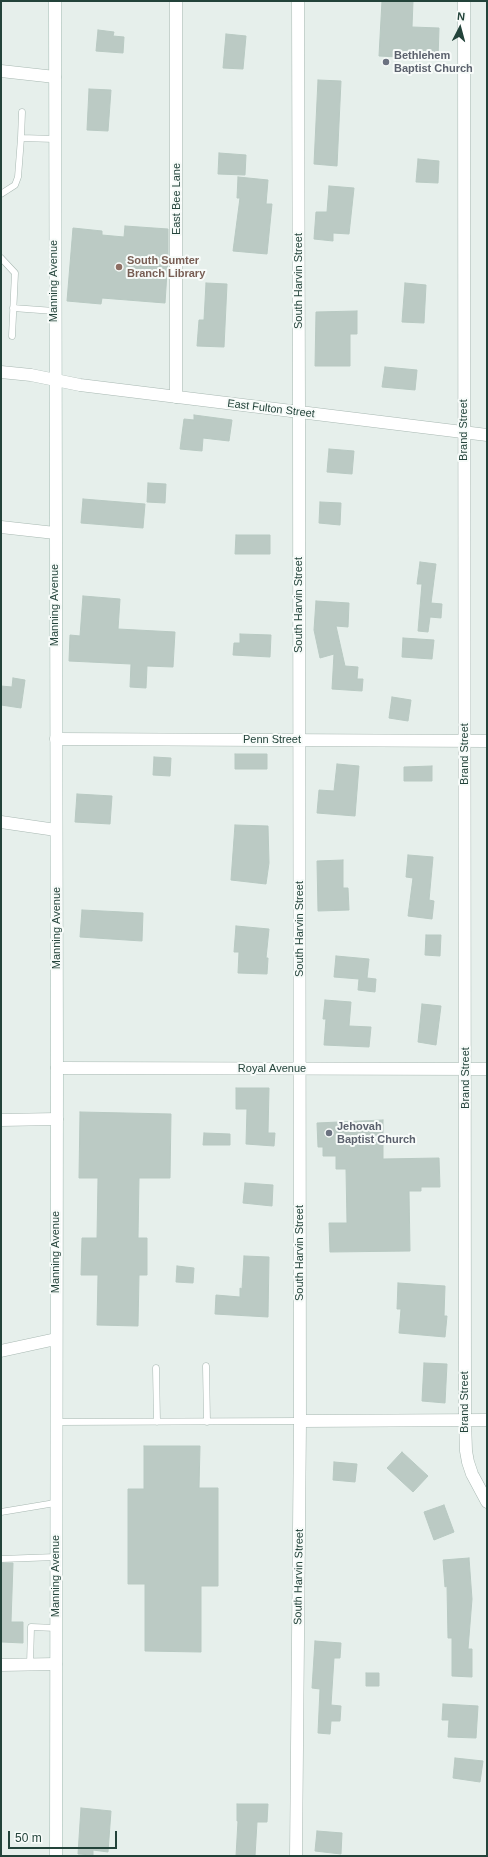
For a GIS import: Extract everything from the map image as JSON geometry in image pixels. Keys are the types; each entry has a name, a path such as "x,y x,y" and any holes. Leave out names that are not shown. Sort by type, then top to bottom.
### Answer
{"street":[{"name":"Manning Avenue","path":"55,1 54,311 57,1068 55,1503 56,1856"},
{"name":"East Bee Lane","path":"176,1 176,397"},
{"name":"South Harvin Street","path":"296,1856 300,1421 298,1"},
{"name":"Brand Street","path":"464,1 466,1069 465,1420 466,1451 468,1462 472,1474 487,1502"},
{"path":"1,71 55,77"},
{"name":"East Fulton Street","path":"1,372 55,379 80,385 487,435"},
{"path":"1,527 55,533"},
{"name":"Penn Street","path":"56,739 487,741"},
{"path":"1,822 56,830"},
{"name":"Royal Avenue","path":"57,1068 487,1070"},
{"path":"1,1120 57,1119"},
{"path":"1,1351 56,1339"},
{"path":"300,1421 487,1420"},
{"path":"1,1666 56,1664"}],"lane":[{"path":"1,194 15,185 18,177 22,112"},
{"path":"21,138 55,139"},
{"path":"1,258 15,273 12,336"},
{"path":"13,308 54,311"},
{"path":"206,1366 207,1422"},
{"path":"156,1368 157,1422"},
{"path":"56,1422 300,1421"},
{"path":"1,1512 55,1503"},
{"path":"1,1559 56,1557"},
{"path":"30,1665 31,1627 56,1628"}],"building":[{"path":"382,1 413,1 412,27 439,28 438,59 379,56"},
{"path":"98,30 114,32 113,36 124,37 123,53 96,51"},
{"path":"226,34 246,36 243,69 223,68"},
{"path":"318,80 341,81 337,166 314,164"},
{"path":"89,89 111,90 108,131 87,130"},
{"path":"219,153 246,155 245,175 218,174"},
{"path":"418,159 439,161 438,183 416,182"},
{"path":"238,177 268,180 266,204 272,204 267,254 233,251 240,198 237,198"},
{"path":"329,186 354,188 349,234 333,233 333,241 314,239 316,212 327,212"},
{"name":"South Sumter Branch Library","path":"125,226 168,229 165,303 102,298 101,304 67,301 73,228 102,231 102,235 124,237"},
{"path":"206,283 227,284 224,347 197,346 199,320 204,320"},
{"path":"405,283 426,285 424,323 402,322"},
{"path":"357,311 357,334 350,334 350,366 315,366 316,312"},
{"path":"385,367 417,370 415,390 382,387"},
{"path":"194,415 232,420 229,441 203,438 202,451 180,449 184,419 194,420"},
{"path":"329,449 354,451 352,474 327,472"},
{"path":"148,483 166,484 165,503 147,502"},
{"path":"83,499 145,504 143,528 81,523"},
{"path":"320,502 341,503 340,525 319,523"},
{"path":"236,535 270,535 270,554 235,554"},
{"path":"420,562 436,564 431,603 442,604 441,618 430,617 428,632 418,631 422,584 417,584"},
{"path":"83,596 120,599 118,629 175,632 173,667 147,666 146,688 130,687 131,664 69,661 70,635 80,636"},
{"path":"316,601 349,603 348,627 336,626 345,666 358,667 357,679 363,679 362,691 332,689 334,654 320,658 314,630"},
{"path":"240,634 271,635 270,657 233,655 234,643 240,643"},
{"path":"403,638 434,640 432,659 402,657"},
{"path":"13,678 25,680 21,708 1,705 1,686 12,687"},
{"path":"392,697 411,700 408,721 389,718"},
{"path":"235,754 267,754 267,769 235,769"},
{"path":"154,757 171,758 170,776 153,775"},
{"path":"337,764 359,766 355,816 317,813 319,790 334,791"},
{"path":"432,766 432,781 404,781 404,767"},
{"path":"77,794 112,796 110,824 75,822"},
{"path":"235,825 268,826 269,863 266,884 231,880"},
{"path":"408,855 433,857 429,900 434,901 432,919 408,916 413,878 406,877"},
{"path":"343,860 343,888 348,888 349,910 318,911 317,861"},
{"path":"82,910 143,913 142,941 80,937"},
{"path":"236,926 269,929 266,958 268,958 267,974 238,973 239,952 234,952"},
{"path":"426,935 441,935 440,956 425,955"},
{"path":"336,956 369,959 367,978 376,979 375,992 358,990 359,979 334,977"},
{"path":"325,1000 351,1002 349,1026 371,1027 369,1047 324,1045 326,1019 323,1019"},
{"path":"422,1004 441,1006 436,1045 418,1042"},
{"path":"236,1088 269,1088 268,1133 275,1133 274,1146 246,1144 247,1109 236,1109"},
{"path":"80,1112 171,1114 170,1178 139,1178 138,1238 147,1238 147,1275 139,1275 138,1326 97,1325 98,1275 81,1275 82,1238 97,1238 98,1178 79,1178"},
{"path":"383,1120 383,1159 439,1158 440,1187 421,1187 421,1191 409,1191 410,1251 330,1252 329,1223 347,1223 346,1169 336,1169 336,1156 323,1156 323,1147 318,1147 317,1123"},
{"path":"204,1133 230,1134 230,1145 203,1145"},
{"path":"245,1183 273,1185 272,1206 243,1203"},
{"path":"244,1256 269,1257 268,1317 215,1314 216,1295 240,1297 240,1288 242,1289"},
{"path":"177,1266 194,1268 193,1283 176,1282"},
{"path":"398,1283 445,1286 444,1316 447,1316 445,1337 399,1333 401,1309 397,1309"},
{"path":"424,1363 447,1364 445,1403 422,1401"},
{"path":"144,1446 200,1446 199,1488 218,1488 218,1586 201,1586 201,1652 145,1651 145,1584 128,1584 128,1489 144,1489"},
{"path":"402,1452 428,1476 413,1492 387,1468"},
{"path":"334,1462 357,1464 355,1482 333,1480"},
{"path":"444,1505 454,1532 434,1540 424,1512"},
{"path":"469,1558 472,1599 468,1649 472,1649 472,1677 452,1676 452,1638 448,1638 447,1586 445,1587 443,1560"},
{"path":"1,1563 13,1563 11,1622 23,1622 23,1643 2,1642"},
{"path":"315,1641 341,1643 340,1658 334,1658 331,1705 341,1706 340,1721 331,1721 330,1734 318,1733 320,1689 312,1688"},
{"path":"366,1673 379,1673 379,1686 366,1686"},
{"path":"443,1704 478,1706 476,1738 448,1737 449,1720 442,1720"},
{"path":"455,1758 483,1761 480,1782 453,1778"},
{"path":"237,1804 268,1804 267,1822 257,1822 255,1856 236,1856 238,1821"},
{"path":"81,1808 111,1811 108,1852 93,1850 93,1855 78,1854"},
{"path":"317,1831 342,1833 341,1854 315,1851"}],"place":[{"name":"Bethlehem Baptist Church","path":"386,62"},
{"name":"South Sumter Branch Library","path":"119,267"},
{"name":"Jehovah Baptist Church","path":"329,1133"}]}
